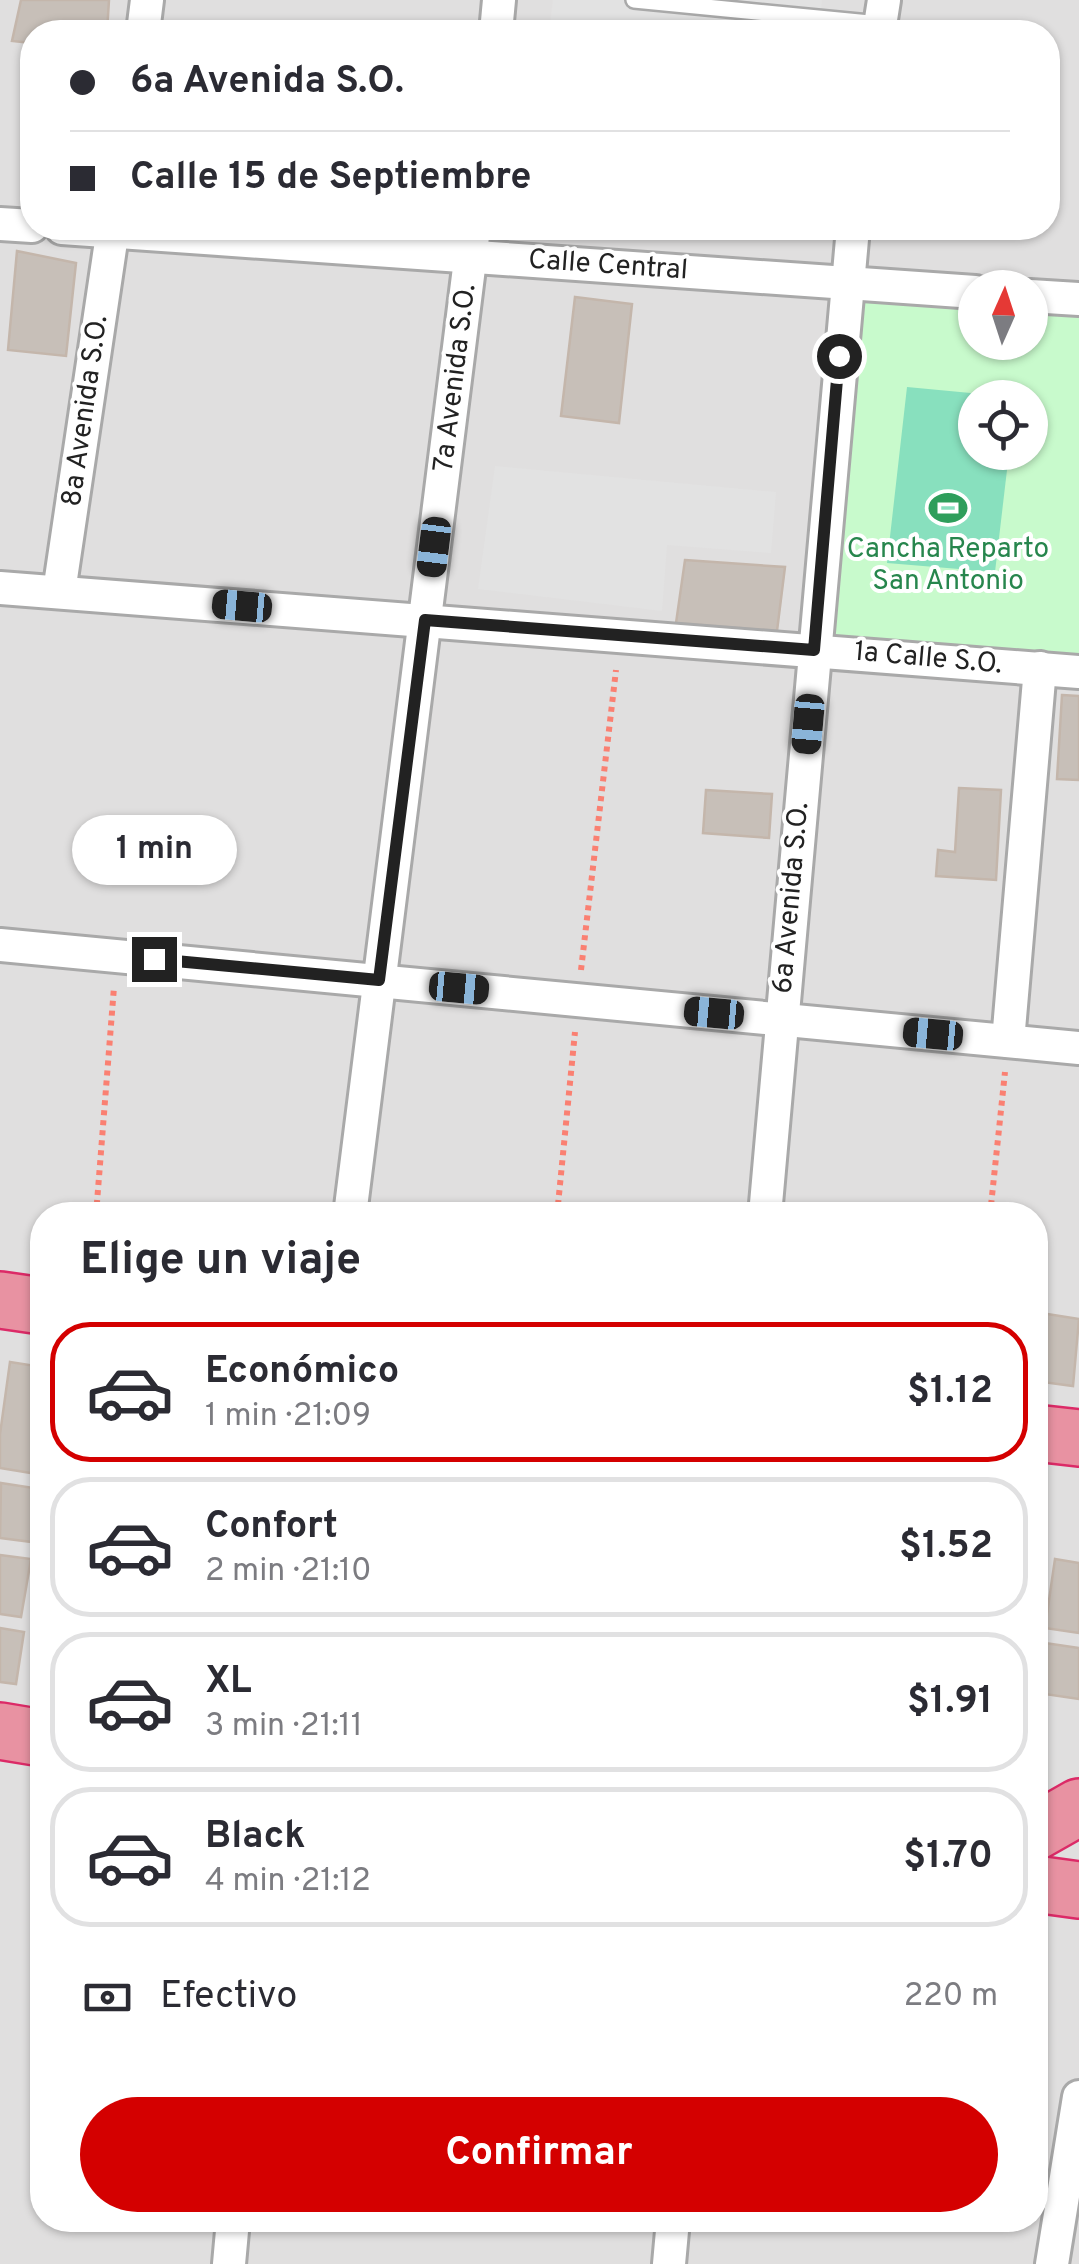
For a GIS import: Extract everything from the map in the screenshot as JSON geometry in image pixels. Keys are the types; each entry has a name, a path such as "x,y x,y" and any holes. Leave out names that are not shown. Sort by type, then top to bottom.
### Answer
{"highway":[{"path":"0,1300 30,1304"},
{"path":"1048,1434 1079,1438"},
{"path":"0,1731 30,1736"},
{"path":"1048,1824 1079,1806"},
{"path":"1048,1886 1079,1890"}],"street":[{"name":"8a Avenida S.O.","path":"59,592 111,240"},
{"name":"Calle Central","path":"418,240 473,242 846,283 958,291"},
{"name":"6a Avenida S.O.","path":"765,1202 851,240"},
{"name":"7a Avenida S.O.","path":"352,1202 473,242"},
{"path":"1048,297 1079,300"},
{"name":"1a Calle S.O.","path":"0,588 1079,672"},
{"path":"1008,1041 1040,668"},
{"path":"0,944 1079,1048"},
{"path":"1052,2264 1079,2097"},
{"path":"229,2264 232,2232"},
{"path":"669,2264 672,2232"}],"lane":[{"path":"634,0 881,19"}],"path":[{"path":"557,1202 620,635"},
{"path":"97,1202 117,956"},
{"path":"991,1202 1008,1041"}],"shaded area":[{"path":"0,0 1079,0 1079,2264 0,2264"},
{"path":"553,0 822,0 820,20 550,20"},
{"path":"495,466 776,492 771,553 667,545 662,611 478,589"}],"green space":[{"path":"857,289 958,296 958,360 1048,360 1048,301 1079,303 1079,658 834,644"},
{"name":"Cancha Reparto San Antonio","path":"907,387 958,392 958,470 1007,470 995,572 887,563"}],"building":[{"path":"21,0 109,0 108,20 20,20 20,42 12,41"},
{"path":"17,251 76,263 66,356 8,350"},
{"path":"575,297 632,304 619,423 561,416"},
{"path":"685,560 785,567 777,631 676,623"},
{"path":"1062,695 1079,696 1079,780 1057,779"},
{"path":"959,788 1001,790 996,880 936,876 938,850 955,852"},
{"path":"706,790 772,794 769,838 703,833"},
{"path":"1048,1314 1079,1319 1073,1386 1048,1383"},
{"path":"10,1362 30,1365 30,1473 0,1468 0,1434"},
{"path":"1,1483 30,1487 30,1542 0,1538"},
{"path":"0,1555 30,1559 21,1617 0,1614"},
{"path":"1055,1559 1079,1563 1079,1633 1048,1628"},
{"path":"0,1628 24,1632 16,1684 0,1682"},
{"path":"1048,1643 1079,1648 1079,1699 1048,1694"}],"place":[{"name":"Cancha Reparto San Antonio","path":"948,508"}],"route":[{"path":"154,959 379,980 425,620 814,650 839,356"}]}
